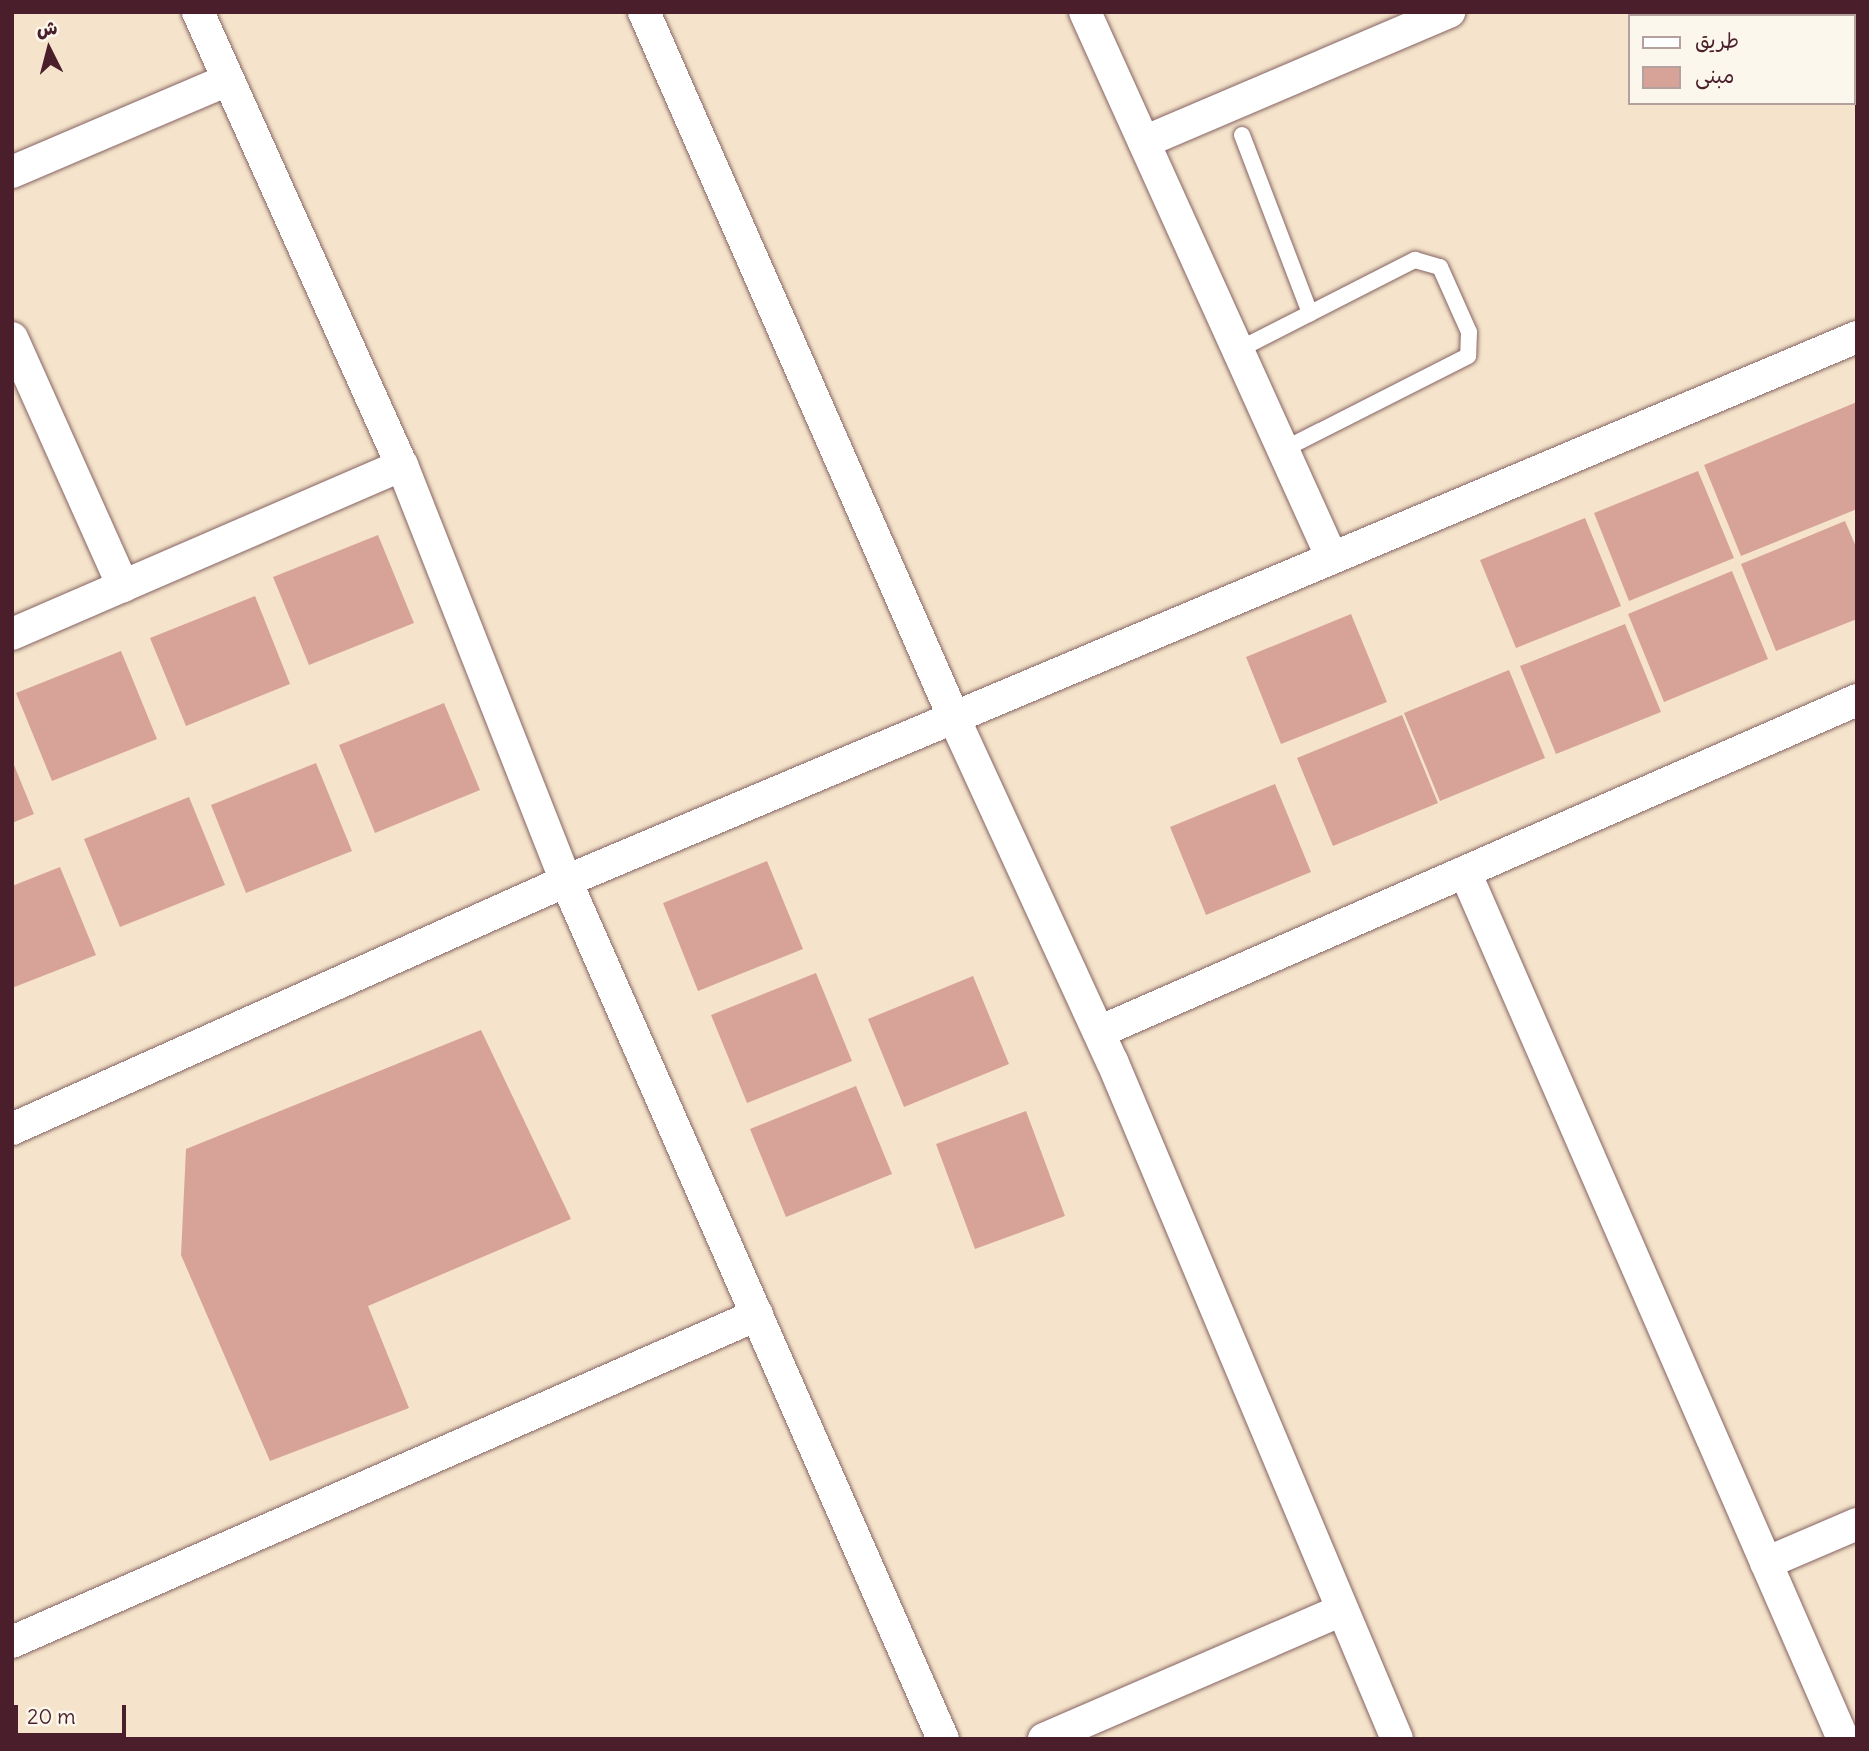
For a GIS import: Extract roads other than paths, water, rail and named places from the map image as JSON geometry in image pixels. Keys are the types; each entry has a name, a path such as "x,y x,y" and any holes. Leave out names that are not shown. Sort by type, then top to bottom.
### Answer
{"street":[{"path":"198,12 402,465 566,881 943,1739"},
{"path":"644,12 954,718 1099,1032 1397,1739"},
{"path":"1085,12 1332,558"},
{"path":"1144,142 1449,12"},
{"path":"12,172 228,80"},
{"path":"12,1129 566,881 1857,337"},
{"path":"12,338 123,586"},
{"path":"12,634 402,465"},
{"path":"1099,1032 1857,700"},
{"path":"1465,872 1843,1739"},
{"path":"12,1642 757,1315"},
{"path":"1766,1563 1857,1524"},
{"path":"1044,1739 1342,1610"}],"lane":[{"path":"1242,135 1310,313"},
{"path":"1238,350 1415,261 1429,261 1440,267 1471,345 1468,356 1283,450"}]}
